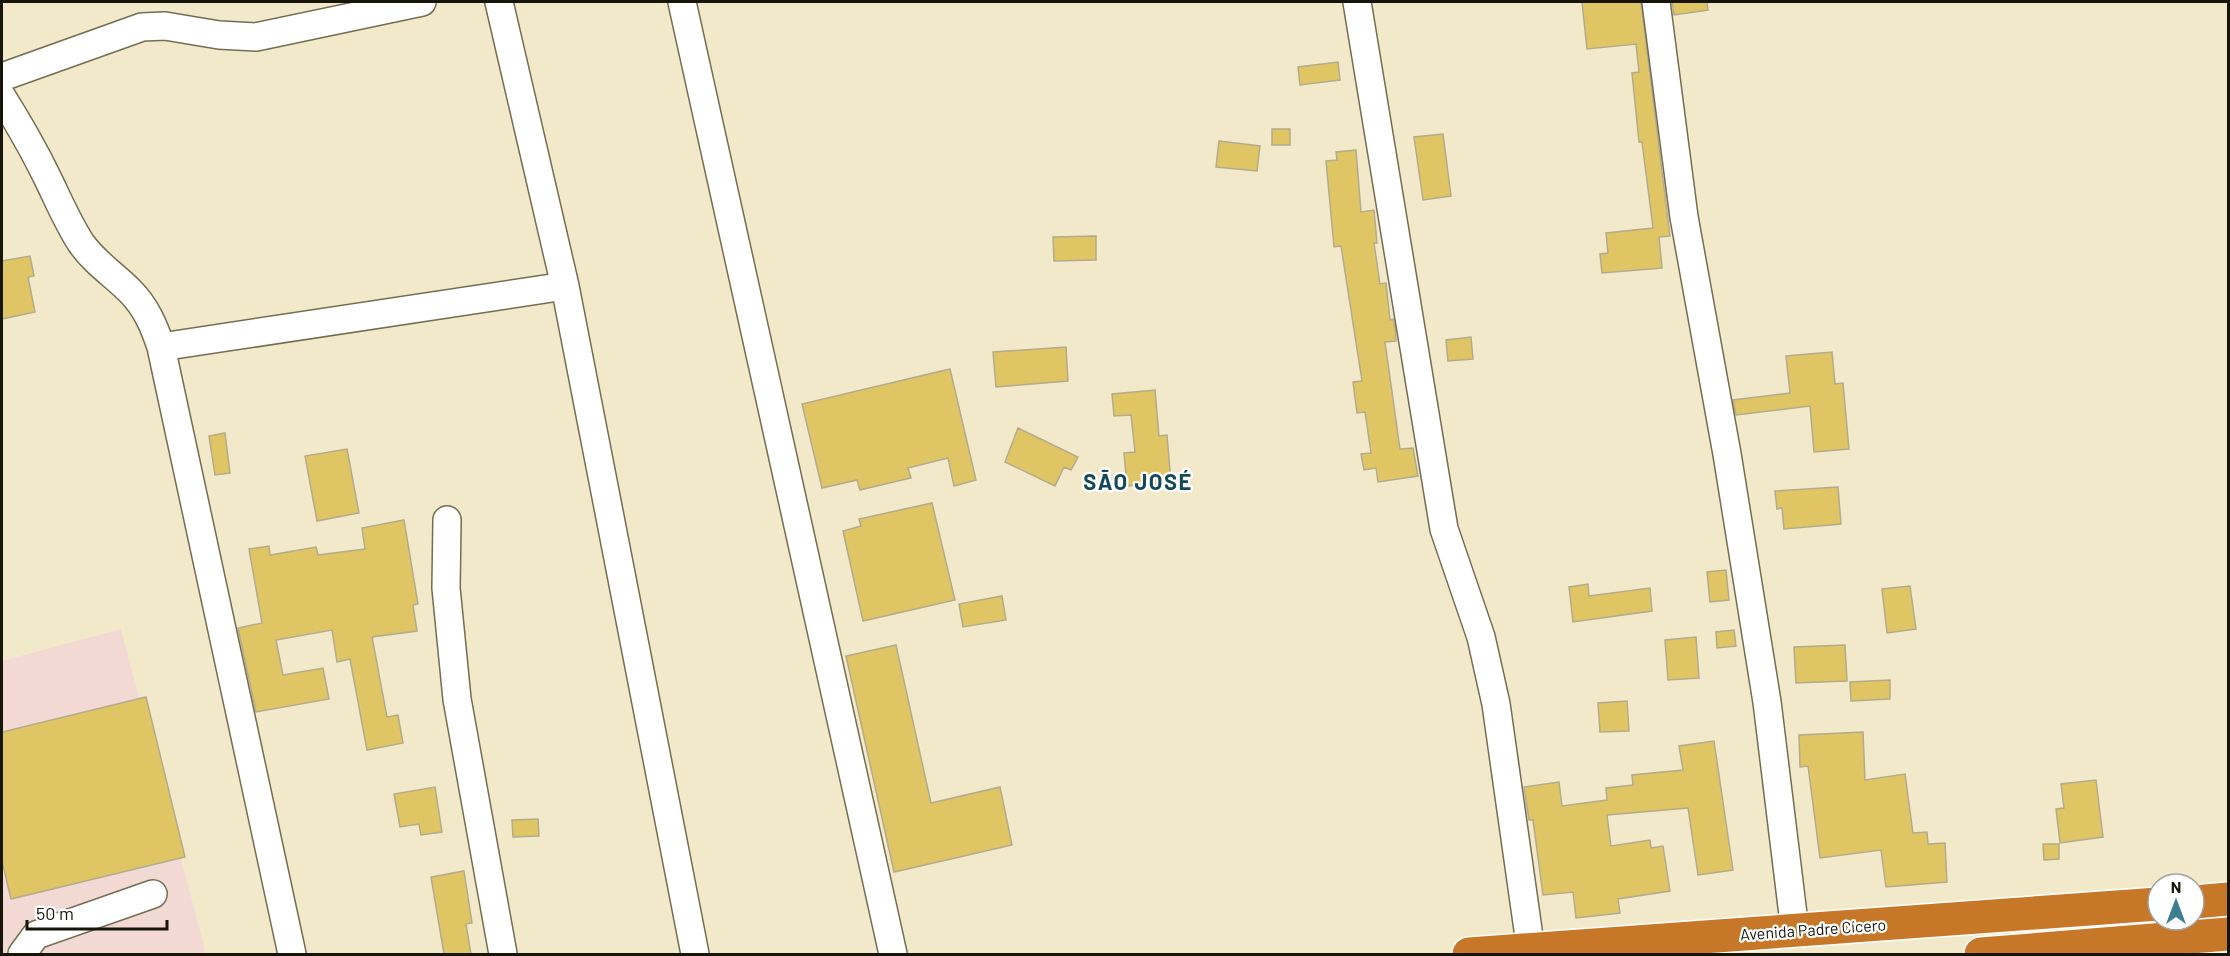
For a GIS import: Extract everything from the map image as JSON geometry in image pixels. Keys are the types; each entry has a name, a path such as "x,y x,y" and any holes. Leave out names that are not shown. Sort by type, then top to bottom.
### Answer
{"highway":[{"path":"2206,901 2229,900"},
{"name":"Avenida Padre Cícero","path":"1469,954 2146,905"},
{"path":"1981,954 2214,942"}],"street":[{"path":"2,77 142,27 165,26 219,35 256,37 422,2"},
{"path":"499,2 565,286 695,954"},
{"path":"681,2 893,954"},
{"path":"1358,2 1444,530 1481,637 1496,704 1531,951"},
{"path":"1656,2 1684,218 1727,454 1767,702 1796,931"},
{"path":"2,97 19,124 62,211 82,245 106,271 131,292 144,307 154,326 161,347 292,954"},
{"path":"161,347 565,286"},
{"path":"447,520 446,588 457,699 503,954"},
{"path":"22,954 36,935 153,894"}],"shaded area":[{"path":"121,629 206,954 2,954 2,661"}],"building":[{"path":"1582,2 1641,2 1670,236 1659,237 1662,268 1602,273 1600,254 1608,253 1606,233 1653,228 1642,142 1639,142 1632,73 1639,72 1636,44 1587,49"},
{"path":"1672,2 1707,2 1708,10 1674,15"},
{"path":"1338,62 1340,80 1300,85 1298,67"},
{"path":"1272,129 1290,129 1290,145 1272,145"},
{"path":"1443,134 1451,196 1423,200 1414,137"},
{"path":"1219,141 1260,146 1257,171 1216,167"},
{"path":"1356,150 1361,212 1374,210 1377,243 1374,243 1380,284 1386,283 1390,320 1393,319 1395,327 1396,341 1385,342 1400,449 1413,448 1418,476 1378,482 1376,468 1364,470 1361,454 1371,453 1365,412 1357,413 1353,382 1362,381 1341,246 1334,247 1326,161 1337,160 1336,152"},
{"path":"1096,236 1096,260 1054,261 1053,237"},
{"path":"30,256 34,276 28,277 35,312 2,319 2,261"},
{"path":"1471,337 1473,359 1448,361 1446,340"},
{"path":"1066,347 1068,381 996,387 993,352"},
{"path":"1832,352 1835,384 1843,383 1849,449 1814,452 1810,406 1736,415 1733,400 1790,393 1786,356"},
{"path":"950,369 976,480 954,486 948,458 908,468 911,478 860,490 857,480 822,488 802,404"},
{"path":"1155,390 1159,436 1167,435 1171,482 1127,486 1124,453 1135,452 1131,415 1114,416 1112,394"},
{"path":"1018,428 1078,457 1071,470 1064,467 1055,486 1005,462"},
{"path":"225,433 230,473 215,475 209,436"},
{"path":"347,449 359,513 317,521 305,456"},
{"path":"1838,487 1841,524 1784,529 1782,508 1777,509 1775,491"},
{"path":"932,503 955,600 863,621 843,531 861,526 859,519"},
{"path":"404,520 418,604 413,605 417,631 372,637 387,717 398,715 403,743 367,750 350,659 337,662 332,630 276,640 283,675 323,668 329,699 256,712 238,628 262,623 249,549 269,546 270,555 316,547 318,555 365,549 362,528"},
{"path":"1726,570 1729,600 1710,602 1707,572"},
{"path":"1588,584 1589,596 1650,588 1652,611 1573,622 1569,587"},
{"path":"1910,586 1916,629 1887,633 1882,589"},
{"path":"1002,596 1006,620 963,627 959,604"},
{"path":"1734,630 1736,646 1717,648 1716,632"},
{"path":"1696,637 1699,678 1668,680 1665,640"},
{"path":"896,645 931,803 1000,787 1012,845 894,872 846,656"},
{"path":"1845,645 1847,681 1796,683 1794,647"},
{"path":"1890,680 1890,699 1851,701 1850,682"},
{"path":"146,697 185,857 11,899 2,861 2,732"},
{"path":"1627,701 1629,731 1600,732 1598,703"},
{"path":"1863,732 1865,780 1905,774 1913,833 1927,832 1928,844 1945,843 1947,882 1886,887 1881,850 1820,858 1808,766 1800,767 1799,735"},
{"path":"1714,741 1733,870 1698,875 1688,808 1607,815 1611,846 1650,840 1651,848 1663,846 1670,891 1618,899 1620,913 1576,918 1573,892 1543,895 1533,820 1529,820 1524,787 1559,782 1562,806 1607,800 1606,788 1633,785 1632,775 1683,770 1679,746"},
{"path":"2096,780 2103,837 2060,843 2056,809 2064,808 2061,784"},
{"path":"435,787 442,832 421,835 419,824 400,827 394,794"},
{"path":"538,819 539,836 513,837 512,820"},
{"path":"2043,844 2059,844 2059,859 2044,860"},
{"path":"464,871 472,923 466,924 471,954 444,954 431,877"}],"district":[{"name":"SÃO JOSÉ","path":"1138,481"}]}
